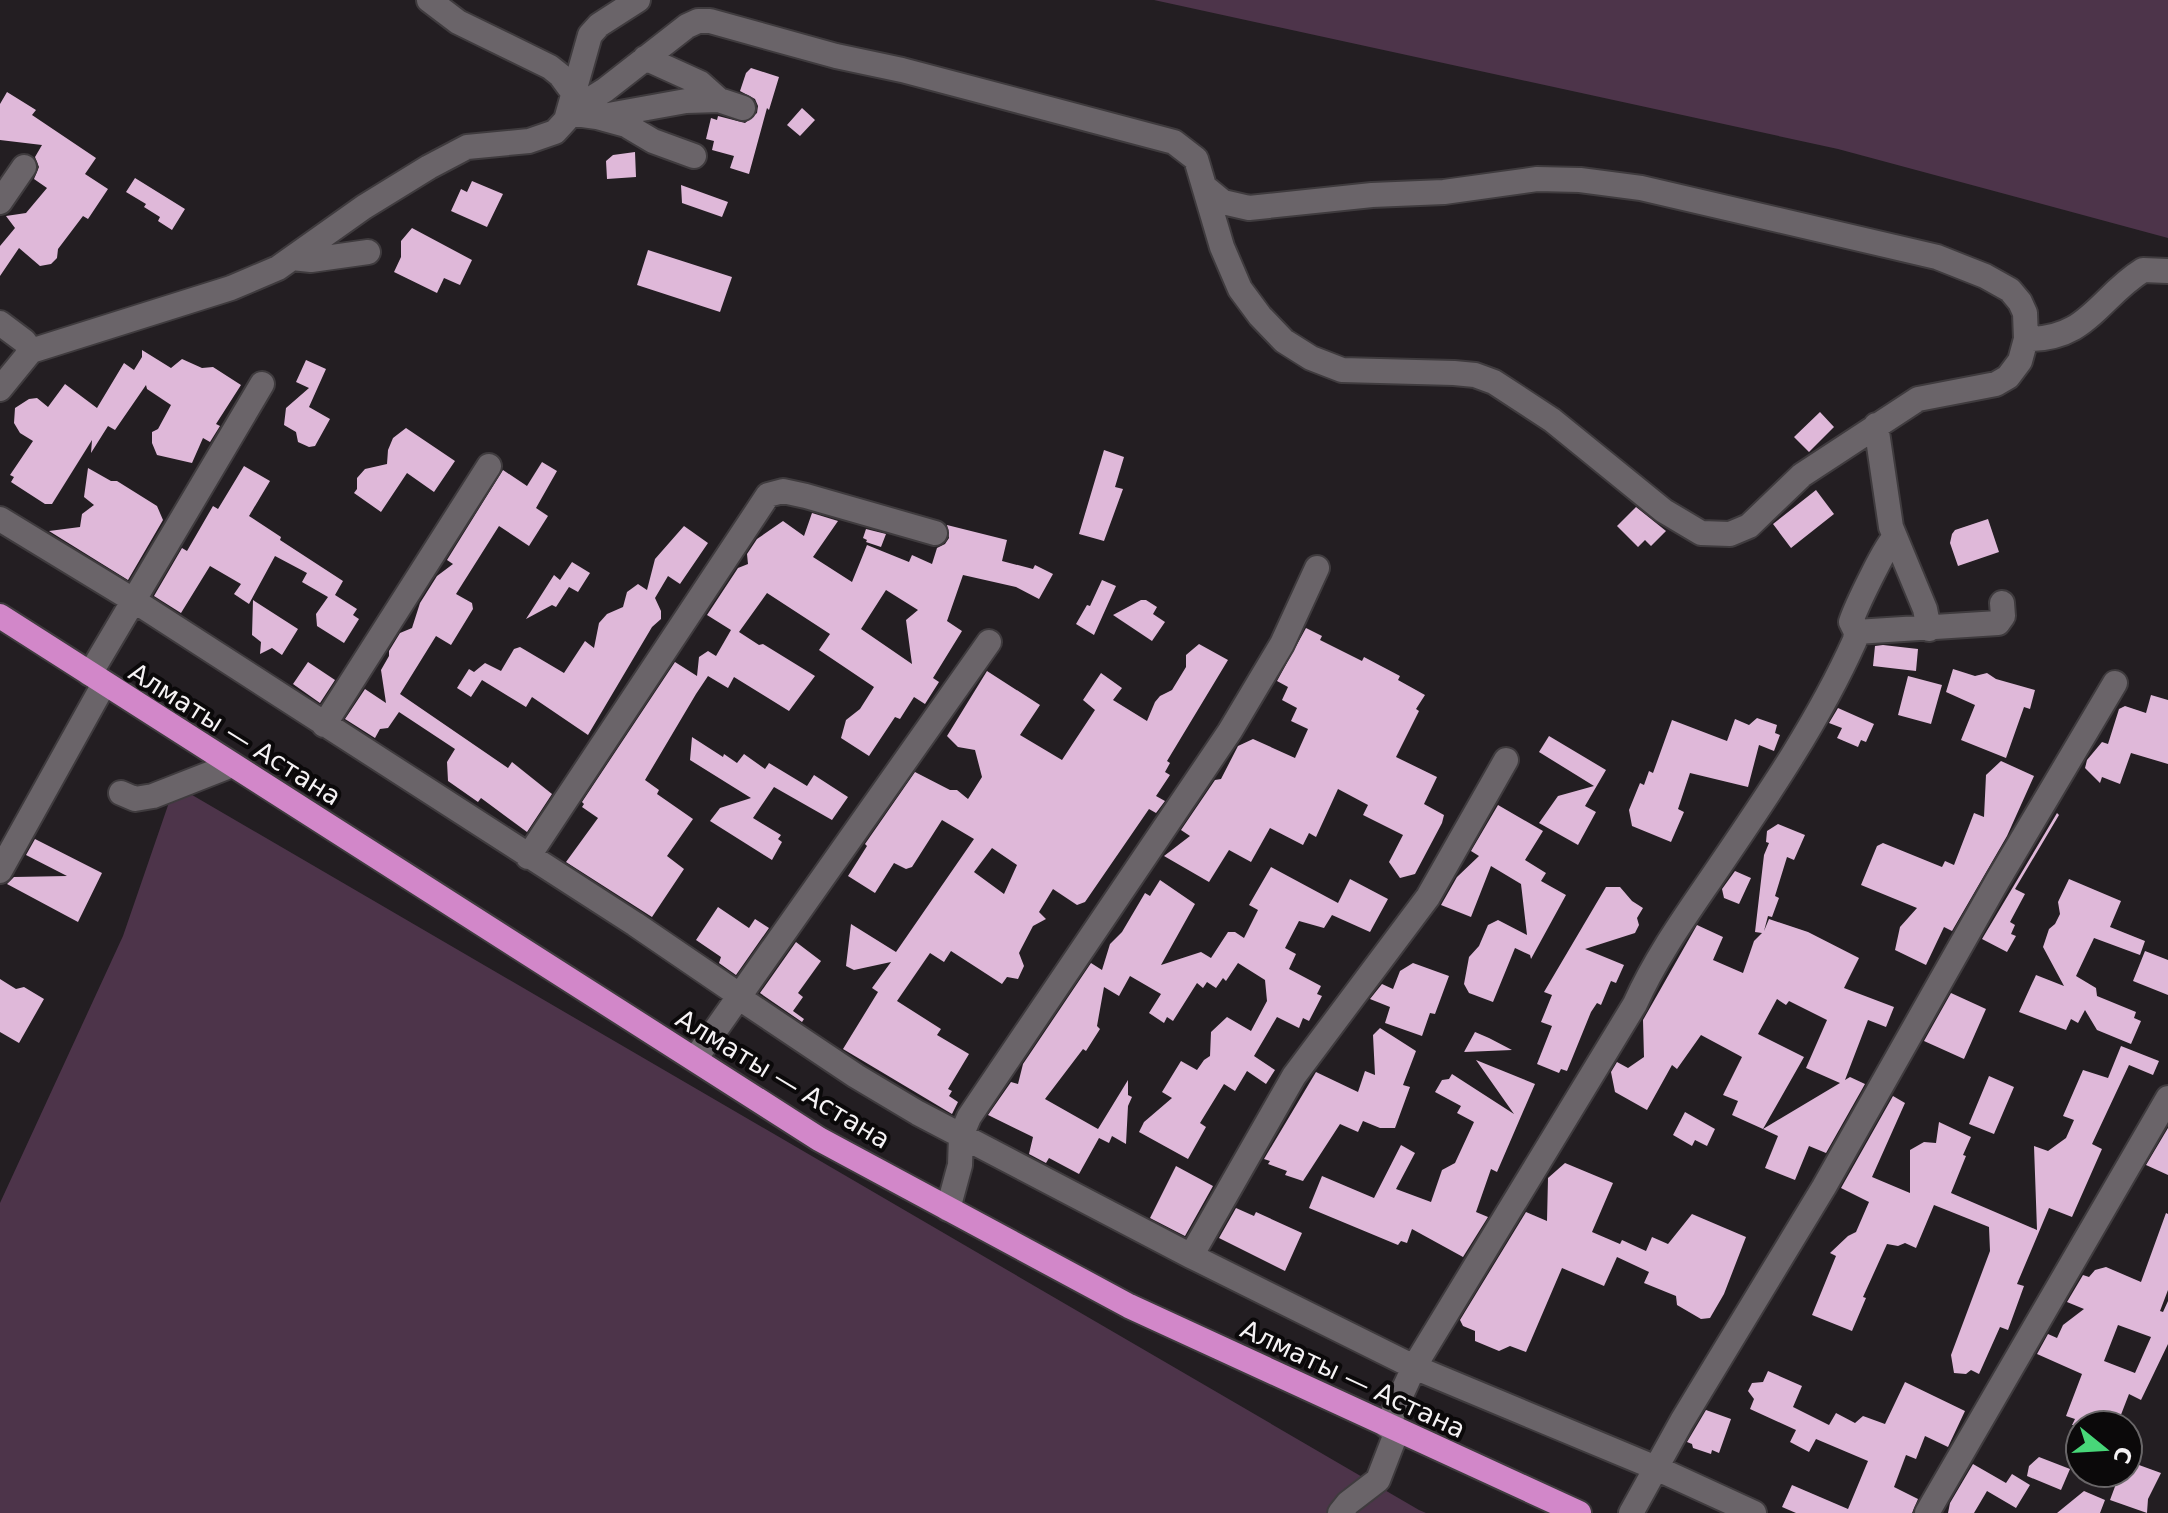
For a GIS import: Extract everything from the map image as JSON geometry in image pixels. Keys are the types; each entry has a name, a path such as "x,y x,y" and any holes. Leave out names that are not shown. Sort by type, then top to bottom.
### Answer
{"highway":[{"name":"Алматы — Астана","path":"0,616 819,1139 1129,1306 1579,1513"}],"street":[{"path":"429,0 458,22 550,67 560,75 571,104 694,156"},
{"path":"0,389 31,351 231,288 278,268 364,207 467,147 529,141 555,132 561,127 571,104 590,35 599,25 638,0"},
{"path":"571,104 605,90 687,26 698,21 710,21 1174,142 1196,159 1222,247 1240,289 1284,341 1311,358 1342,370 1454,373 1475,375 1494,382 1552,420 1664,511 1701,533 1730,534 1749,526 1802,475 1918,399 1996,384 2008,377 2020,361 2026,339 2025,313 2010,290 1985,276 1937,257 1641,188 1580,180 1537,179 1444,192 1372,195 1249,208 1223,202 1206,188"},
{"path":"645,58 700,83 719,100"},
{"path":"597,117 686,101 719,100 743,108"},
{"path":"0,202 24,167"},
{"path":"292,258 311,260 368,252"},
{"path":"2026,339 2041,339 2080,326 2118,288 2143,270 2168,271"},
{"path":"0,323 24,341 31,351"},
{"path":"0,871 97,679 133,600 262,384"},
{"path":"1876,425 1895,537 1925,609 1929,629"},
{"path":"324,725 489,466"},
{"path":"528,857 768,495 783,491 794,493 935,533"},
{"path":"0,519 133,600 635,924 856,1076 961,1136 1191,1256 1414,1367 1656,1468 1754,1513"},
{"path":"1340,1513 1378,1480 1392,1428 1414,1367 1635,1004 1649,973 1678,925 1801,745 1845,663 1856,632 1851,622 1854,612 1888,543 1895,537"},
{"path":"948,1209 960,1165 961,1136 969,1117 1230,731 1282,644 1317,568"},
{"path":"1856,632 1998,623 2003,616 2002,603"},
{"path":"695,1059 989,642"},
{"path":"1631,1513 1824,1187 1998,880 2115,683"},
{"path":"1191,1256 1294,1076 1428,897 1506,760"},
{"path":"121,793 135,799 153,796 232,765"},
{"path":"1927,1513 2168,1098"}],"shaded area":[{"path":"1154,0 2168,0 2168,238 1838,149"},
{"path":"175,785 1426,1513 0,1513 0,1203 123,936"}],"building":[{"path":"751,68 779,77 749,174 730,168 734,156 712,150 714,141 706,139 711,118 717,120 718,116 745,123 757,113 755,99 740,91"},
{"path":"7,92 36,110 32,115 96,158 85,174 108,189 88,219 83,216 58,249 57,258 51,264 40,266 19,248 0,276 0,246 15,228 6,216 26,213 47,188 34,179 39,167 35,157 42,145 0,140 0,104"},
{"path":"802,108 815,120 800,136 787,125"},
{"path":"635,152 636,177 607,179 606,161 613,155"},
{"path":"135,178 185,209 172,230 158,221 160,217 144,207 146,204 126,192"},
{"path":"472,181 503,194 487,227 451,211 461,189 467,192"},
{"path":"681,185 728,202 722,217 682,203"},
{"path":"412,228 472,260 460,285 444,278 437,293 394,272 401,257 401,241"},
{"path":"648,250 732,277 720,312 637,285"},
{"path":"142,350 171,368 182,359 202,368 213,367 241,385 216,424 220,426 210,442 203,438 192,463 157,455 152,432 158,429 171,405 147,389 146,385 115,430 108,426 91,453 92,440 52,504 45,504 11,482 14,477 10,475 33,441 20,433 14,423 15,408 29,399 37,398 48,407 65,384 97,408 124,363 134,370 142,357"},
{"path":"306,360 326,369 309,407 330,419 315,446 309,447 298,442 296,432 284,425 286,408 309,388 296,382"},
{"path":"1820,412 1834,427 1809,452 1794,437"},
{"path":"406,428 455,461 434,492 407,473 381,512 354,493 357,478 365,469 387,464 393,438"},
{"path":"1104,450 1124,457 1115,487 1123,489 1104,541 1079,534"},
{"path":"542,462 557,471 536,508 548,516 529,546 499,526 456,594 472,603 473,609 451,645 436,636 400,694 508,768 512,762 552,794 527,832 481,798 478,802 448,781 447,762 455,749 399,712 388,728 380,729 375,738 345,719 365,689 386,703 381,670 389,651 400,633 412,628 420,603 437,576 453,564 447,560 503,470 527,486"},
{"path":"244,466 270,481 249,516 343,581 335,595 357,609 353,615 359,619 344,643 317,626 316,614 328,597 302,582 307,573 275,556 249,604 234,594 241,584 210,566 181,613 154,596 182,548 187,551 213,506 218,509"},
{"path":"88,468 111,481 117,481 157,506 163,520 128,580 49,531 80,527 82,514 94,505 84,497"},
{"path":"1816,490 1834,514 1791,548 1773,524"},
{"path":"1636,507 1666,531 1651,546 1645,540 1638,547 1617,526"},
{"path":"812,513 838,521 813,557 852,582 867,545 909,562 912,555 932,564 937,548 949,538 947,525 1007,540 1002,561 1033,569 1035,565 1053,574 1039,599 1016,587 963,575 947,621 962,631 933,678 939,682 925,704 914,697 900,719 895,717 869,756 841,738 846,720 860,709 874,687 819,650 830,634 767,593 739,632 815,676 789,711 734,677 728,688 708,676 645,780 659,790 657,794 693,819 667,856 684,869 652,917 566,862 598,818 582,807 582,802 675,662 697,676 699,657 708,651 716,656 731,630 707,615 738,568 748,564 747,554 757,539 783,521 804,536","holes":["886,590 918,610 906,620 912,664 861,629"]},
{"path":"1988,519 1999,552 1958,566 1950,543 1952,534 1955,530"},
{"path":"684,526 708,543 680,584 668,576 655,598 661,619 652,627 588,735 532,697 526,707 482,680 471,697 457,688 469,669 474,672 485,663 501,671 514,649 520,647 564,673 585,641 594,648 599,623 607,614 623,607 627,592 638,584 647,590 655,559"},
{"path":"866,529 886,534 881,547 866,542 863,538"},
{"path":"572,562 590,573 578,592 569,587 556,607 552,605 526,619 554,575 560,580"},
{"path":"1102,580 1116,586 1094,635 1076,624 1087,605 1090,606"},
{"path":"253,600 298,629 282,655 272,648 260,654 261,642 252,635"},
{"path":"1141,600 1157,607 1153,614 1165,622 1152,641 1113,615"},
{"path":"1306,628 1322,636 1320,640 1362,661 1364,657 1400,676 1398,680 1425,695 1396,757 1437,777 1424,804 1444,815 1442,823 1415,874 1400,878 1389,862 1403,835 1363,815 1368,805 1338,789 1316,837 1309,833 1303,845 1270,828 1251,862 1229,850 1209,882 1164,856 1190,836 1181,830 1215,780 1221,779 1238,746 1253,739 1295,758 1308,729 1291,721 1297,708 1282,700 1288,687 1277,681"},
{"path":"1199,644 1228,660 1167,761 1170,763 1165,772 1170,775 1156,796 1165,801 1156,813 1149,809 1085,902 1077,905 1053,889 1039,912 1046,919 1033,926 1019,953 1024,966 1018,979 1007,977 1002,984 951,951 944,962 930,953 897,1001 941,1029 937,1035 969,1054 948,1089 952,1091 949,1096 958,1102 952,1114 843,1049 878,992 872,988 891,962 854,970 846,966 851,924 896,952 974,839 942,820 912,867 906,869 894,863 875,893 848,876 867,846 865,844 915,772 950,790 957,790 968,799 982,777 975,750 958,747 947,736 987,671 1040,705 1020,735 1062,760 1095,710 1083,700 1101,673 1122,688 1113,700 1147,721 1155,702 1172,690 1186,667 1186,655","holes":["992,848 1017,865 1004,894 974,872"]},
{"path":"1875,646 1918,649 1916,671 1873,666"},
{"path":"308,662 335,680 320,703 293,684"},
{"path":"1953,669 1975,676 1987,673 1996,679 2035,690 2030,709 2024,707 2006,758 1961,740 1975,705 1946,692"},
{"path":"1908,676 1942,685 1931,724 1898,715"},
{"path":"2151,695 2168,700 2168,764 2131,753 2120,784 2102,777 2100,783 2085,768 2087,760 2102,742 2108,744 2119,709 2125,706 2146,713"},
{"path":"1838,708 1874,724 1866,742 1861,740 1858,747 1837,738 1842,728 1829,723"},
{"path":"1757,718 1777,725 1775,733 1780,735 1774,751 1759,745 1748,787 1690,773 1678,809 1684,812 1671,842 1632,826 1629,810 1640,783 1644,785 1649,771 1653,773 1672,720 1727,741 1735,719 1749,725"},
{"path":"1549,736 1606,770 1585,806 1596,812 1578,845 1539,823 1558,796 1594,786 1539,752"},
{"path":"692,737 737,763 744,754 765,769 769,763 807,786 814,775 848,797 832,820 774,787 753,818 781,835 778,839 782,842 772,860 710,821 720,808 751,798 690,760"},
{"path":"2001,761 2034,776 2007,836 1952,931 1944,927 1926,965 1895,950 1900,927 1917,908 1861,885 1877,846 1883,843 1942,867 1945,861 1954,865 1974,813 1984,817 1986,775"},
{"path":"1498,805 1543,831 1525,860 1546,873 1541,881 1566,895 1531,959 1530,955 1515,948 1493,1002 1469,993 1464,984 1469,957 1479,946 1488,925 1498,920 1527,935 1521,884 1491,866 1471,917 1441,905 1457,877 1479,856 1471,851"},
{"path":"2057,813 2059,815 2015,889 2025,894 2010,922 2015,925 2011,934 2016,936 2007,952 1982,939"},
{"path":"1778,824 1805,835 1794,860 1787,857 1775,896 1779,898 1772,917 1768,916 1764,931 1769,919 1808,932 1859,958 1844,988 1894,1007 1886,1027 1868,1020 1845,1080 1850,1077 1865,1084 1826,1153 1809,1146 1795,1180 1765,1168 1778,1136 1732,1115 1738,1101 1723,1095 1742,1057 1701,1035 1677,1069 1672,1065 1647,1110 1615,1092 1611,1072 1617,1062 1628,1068 1644,1057 1643,1020 1697,925 1723,937 1713,960 1743,973 1754,941 1762,933 1755,932 1764,855 1769,843 1766,842 1767,831","holes":["1777,999 1786,1005 1789,1001 1827,1020 1806,1068 1840,1083 1763,1129 1804,1057 1758,1034"]},
{"path":"35,839 102,873 78,922 7,884 14,877 67,876 26,855"},
{"path":"1271,867 1338,903 1350,879 1388,899 1370,932 1332,915 1324,928 1299,921 1285,948 1296,954 1289,969 1321,986 1317,994 1322,996 1309,1021 1303,1018 1299,1028 1277,1017 1254,1056 1275,1070 1266,1084 1247,1071 1235,1091 1224,1084 1200,1123 1206,1127 1188,1159 1139,1132 1144,1122 1172,1098 1162,1092 1181,1061 1197,1070 1210,1056 1211,1032 1227,1017 1251,1031 1267,1001 1265,980 1238,963 1226,981 1223,978 1216,988 1207,982 1203,988 1197,983 1173,1021 1167,1017 1164,1023 1149,1013 1161,994 1130,976 1119,996 1104,987 1097,1026 1100,1029 1086,1051 1083,1049 1045,1099 1098,1129 1128,1080 1128,1095 1132,1097 1128,1106 1126,1144 1112,1136 1109,1143 1099,1138 1079,1174 1049,1158 1046,1163 1029,1154 1033,1137 988,1115 1011,1082 1018,1084 1023,1064 1091,963 1102,970 1110,944 1122,932 1145,893 1150,896 1160,880 1195,904 1161,965 1201,952 1211,958 1228,932 1235,932 1244,938 1258,910 1249,905"},
{"path":"1735,871 1751,878 1739,904 1724,898 1722,889"},
{"path":"2069,879 2121,901 2110,927 2145,941 2140,955 2094,938 2076,976 2096,988 2097,996 2136,1012 2134,1018 2141,1021 2131,1044 2097,1030 2085,1010 2078,1023 2071,1019 2066,1030 2019,1012 2036,975 2064,986 2043,947 2049,929 2060,914 2058,902"},
{"path":"1606,887 1620,887 1643,908 1637,918 1639,925 1635,933 1585,949 1624,965 1616,983 1611,981 1601,1005 1597,1003 1591,1012 1567,1071 1561,1069 1559,1073 1537,1064 1552,1026 1541,1022 1552,995 1544,992"},
{"path":"718,907 749,928 755,919 769,928 736,975 719,963 721,957 696,940"},
{"path":"796,942 821,961 798,993 803,997 793,1011 804,1019 802,1022 760,993"},
{"path":"2145,951 2168,960 2168,995 2133,981"},
{"path":"1413,963 1449,976 1435,1014 1430,1013 1422,1036 1385,1023 1390,1007 1370,999 1382,984 1393,989 1400,971"},
{"path":"0,979 16,989 24,987 44,999 19,1043 0,1032"},
{"path":"1951,993 1986,1009 1964,1059 1924,1041"},
{"path":"1380,1028 1416,1051 1403,1085 1410,1087 1395,1128 1380,1128 1363,1121 1358,1132 1340,1124 1303,1181 1285,1175 1287,1171 1268,1164 1270,1161 1264,1159 1316,1072 1358,1092 1365,1071 1375,1075 1373,1035"},
{"path":"1475,1032 1489,1038 1512,1050 1464,1052"},
{"path":"2121,1046 2159,1061 2153,1075 2129,1065 2092,1144 2102,1149 2072,1217 2049,1208 2017,1284 2024,1286 2008,1330 2000,1327 1979,1374 1971,1370 1966,1374 1954,1373 1951,1355 1990,1251 1989,1227 1934,1205 1916,1248 1905,1243 1898,1246 1887,1244 1863,1297 1866,1298 1852,1331 1812,1315 1836,1256 1830,1253 1856,1232 1869,1202 1841,1188 1893,1096 1905,1103 1872,1177 1910,1193 1910,1150 1924,1142 1936,1143 1939,1122 1971,1137 1951,1193 2037,1230 2034,1146 2048,1151 2066,1138 2074,1120 2063,1116 2083,1070 2108,1078"},
{"path":"1476,1060 1535,1084 1497,1172 1491,1169 1476,1212 1488,1217 1463,1257 1412,1229 1407,1243 1401,1241 1398,1245 1309,1208 1322,1176 1374,1198 1401,1145 1415,1153 1396,1189 1431,1202 1442,1170 1455,1163 1474,1122 1457,1113 1461,1106 1435,1092 1442,1080 1449,1079 1452,1074 1514,1114"},
{"path":"1989,1076 2014,1087 1994,1134 1969,1124"},
{"path":"1685,1112 1715,1129 1707,1146 1695,1140 1692,1146 1673,1135"},
{"path":"2168,1128 2168,1175 2146,1165"},
{"path":"1565,1163 1613,1183 1592,1232 1620,1244 1622,1240 1646,1251 1652,1237 1668,1244 1692,1214 1746,1237 1724,1294 1710,1318 1701,1319 1677,1305 1676,1296 1644,1283 1649,1272 1617,1257 1604,1286 1562,1268 1526,1352 1510,1346 1499,1351 1475,1341 1475,1331 1463,1326 1460,1320 1526,1212 1547,1221 1548,1178"},
{"path":"1176,1166 1213,1186 1185,1236 1150,1218"},
{"path":"1236,1208 1254,1216 1256,1212 1302,1233 1285,1271 1219,1238"},
{"path":"2168,1214 2168,1290 2160,1311 2163,1312 2168,1301 2168,1344 2141,1400 2129,1394 2123,1409 2069,1409 2082,1374 2037,1354 2048,1334 2057,1338 2063,1325 2084,1309 2067,1302 2083,1275 2089,1277 2095,1270 2106,1267 2141,1282","holes":["2118,1325 2151,1337 2135,1373 2104,1361"]},
{"path":"1768,1371 1802,1386 1793,1407 1829,1425 1836,1413 1855,1423 1863,1416 1885,1424 1905,1382 1965,1411 1948,1447 1925,1436 1916,1459 1906,1455 1894,1487 1918,1499 1912,1513 1796,1513 1782,1507 1792,1485 1848,1509 1868,1461 1816,1439 1809,1452 1790,1442 1796,1430 1750,1409 1754,1399 1748,1391 1752,1383 1763,1382"},
{"path":"1706,1410 1731,1419 1719,1453 1712,1450 1711,1454 1693,1448 1687,1442"},
{"path":"2039,1457 2064,1467 2061,1490 2027,1476 2029,1466"},
{"path":"1973,1464 2006,1483 2012,1474 2030,1485 2016,1508 1987,1491 1974,1513 1948,1513 1950,1503"},
{"path":"2144,1467 2161,1473 2148,1499 2147,1513 2110,1500 2114,1489 2144,1489"},
{"path":"2084,1491 2105,1500 2100,1513 2057,1513"}]}
